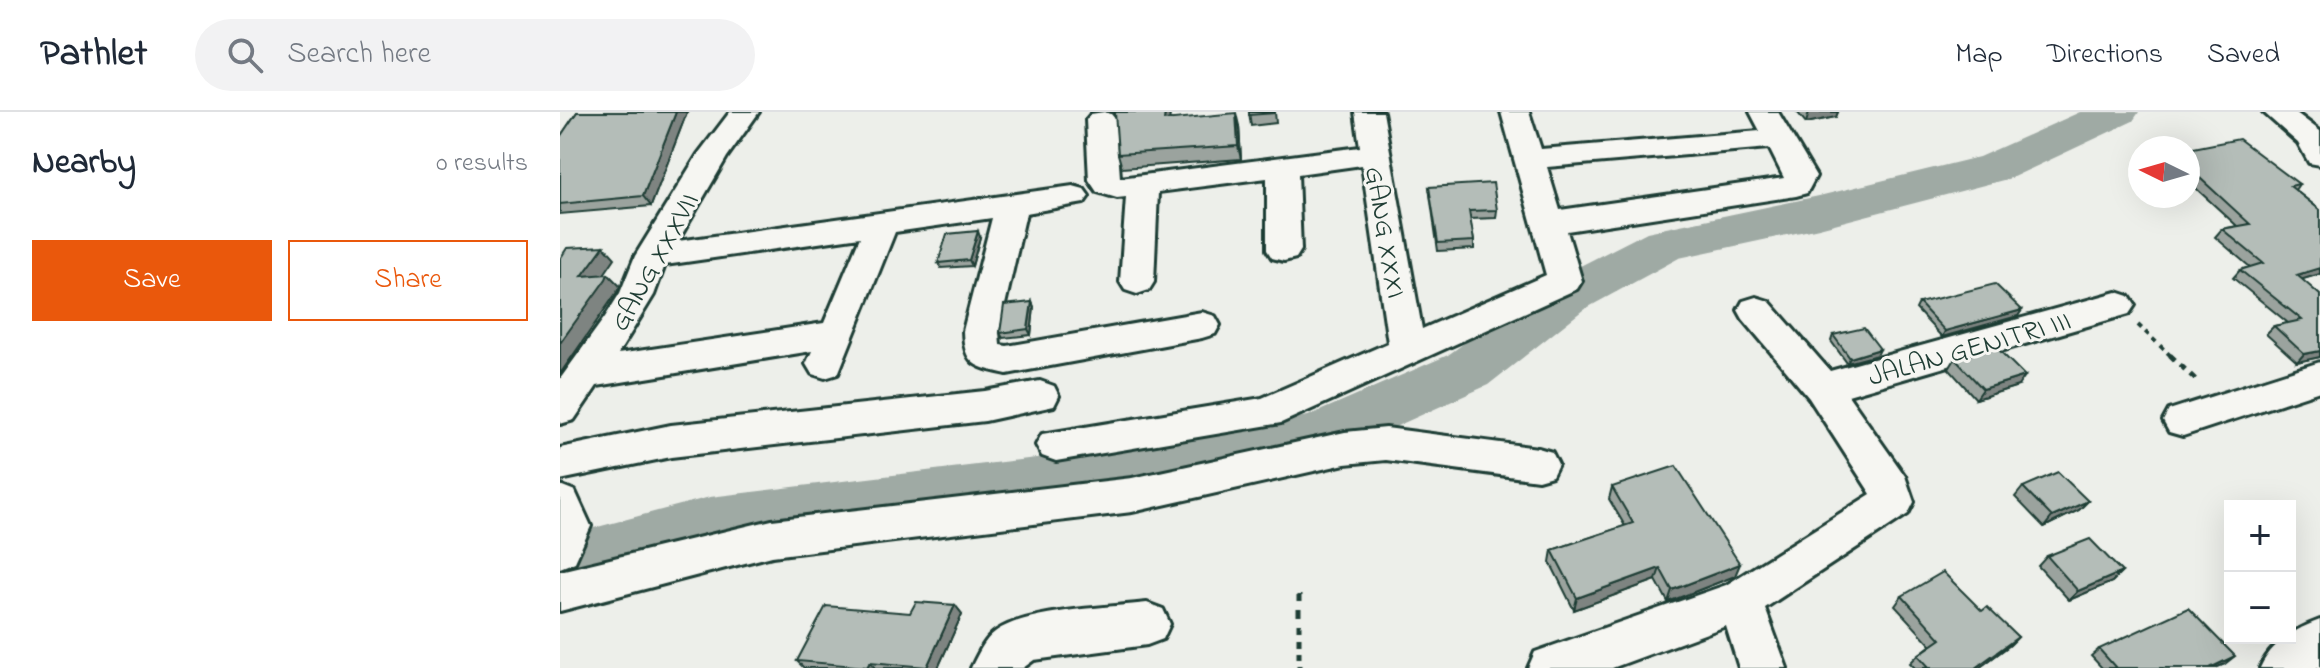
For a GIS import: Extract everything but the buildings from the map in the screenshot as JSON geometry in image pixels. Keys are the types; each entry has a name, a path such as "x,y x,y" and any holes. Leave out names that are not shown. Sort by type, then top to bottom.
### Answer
{"street":[{"name":"GANG XXXVII","path":"560,409 637,295 652,256 713,154 745,112"},
{"name":"GANG XXXI","path":"1369,112 1408,352"},
{"path":"1056,445 1267,412 1565,281 1515,112"},
{"path":"2277,112 2311,138 2320,156"},
{"path":"1101,120 1105,180 1108,185 1142,187 1374,154"},
{"path":"1529,159 1772,125 1800,176 1796,186 1547,223"},
{"path":"1282,166 1284,250"},
{"path":"1137,282 1142,187"},
{"path":"652,256 1073,196"},
{"path":"1012,204 981,331 982,349 987,356 1007,360 1202,325"},
{"path":"587,373 831,349 883,222"},
{"name":"JALAN GENITRI III","path":"1822,388 2117,305"},
{"name":"JALAN GENITRI III","path":"1552,668 1740,600 1893,502 1890,488 1822,388 1756,310"},
{"path":"2183,421 2320,376"},
{"path":"560,464 671,441 985,406 1040,396"},
{"path":"560,591 772,538 1132,495 1345,448 1386,444 1538,464"},
{"path":"1740,600 1763,668"},
{"path":"995,668 1010,648 1029,639 1147,624"},
{"path":"2284,668 2320,641"}],"path":[{"path":"2117,305 2224,407"},
{"path":"1299,595 1299,668"}],"waterway":[{"path":"560,566 710,525 1169,467 1317,438 1468,370 1564,297 1665,244 1819,212 1994,168 2117,112"}]}
